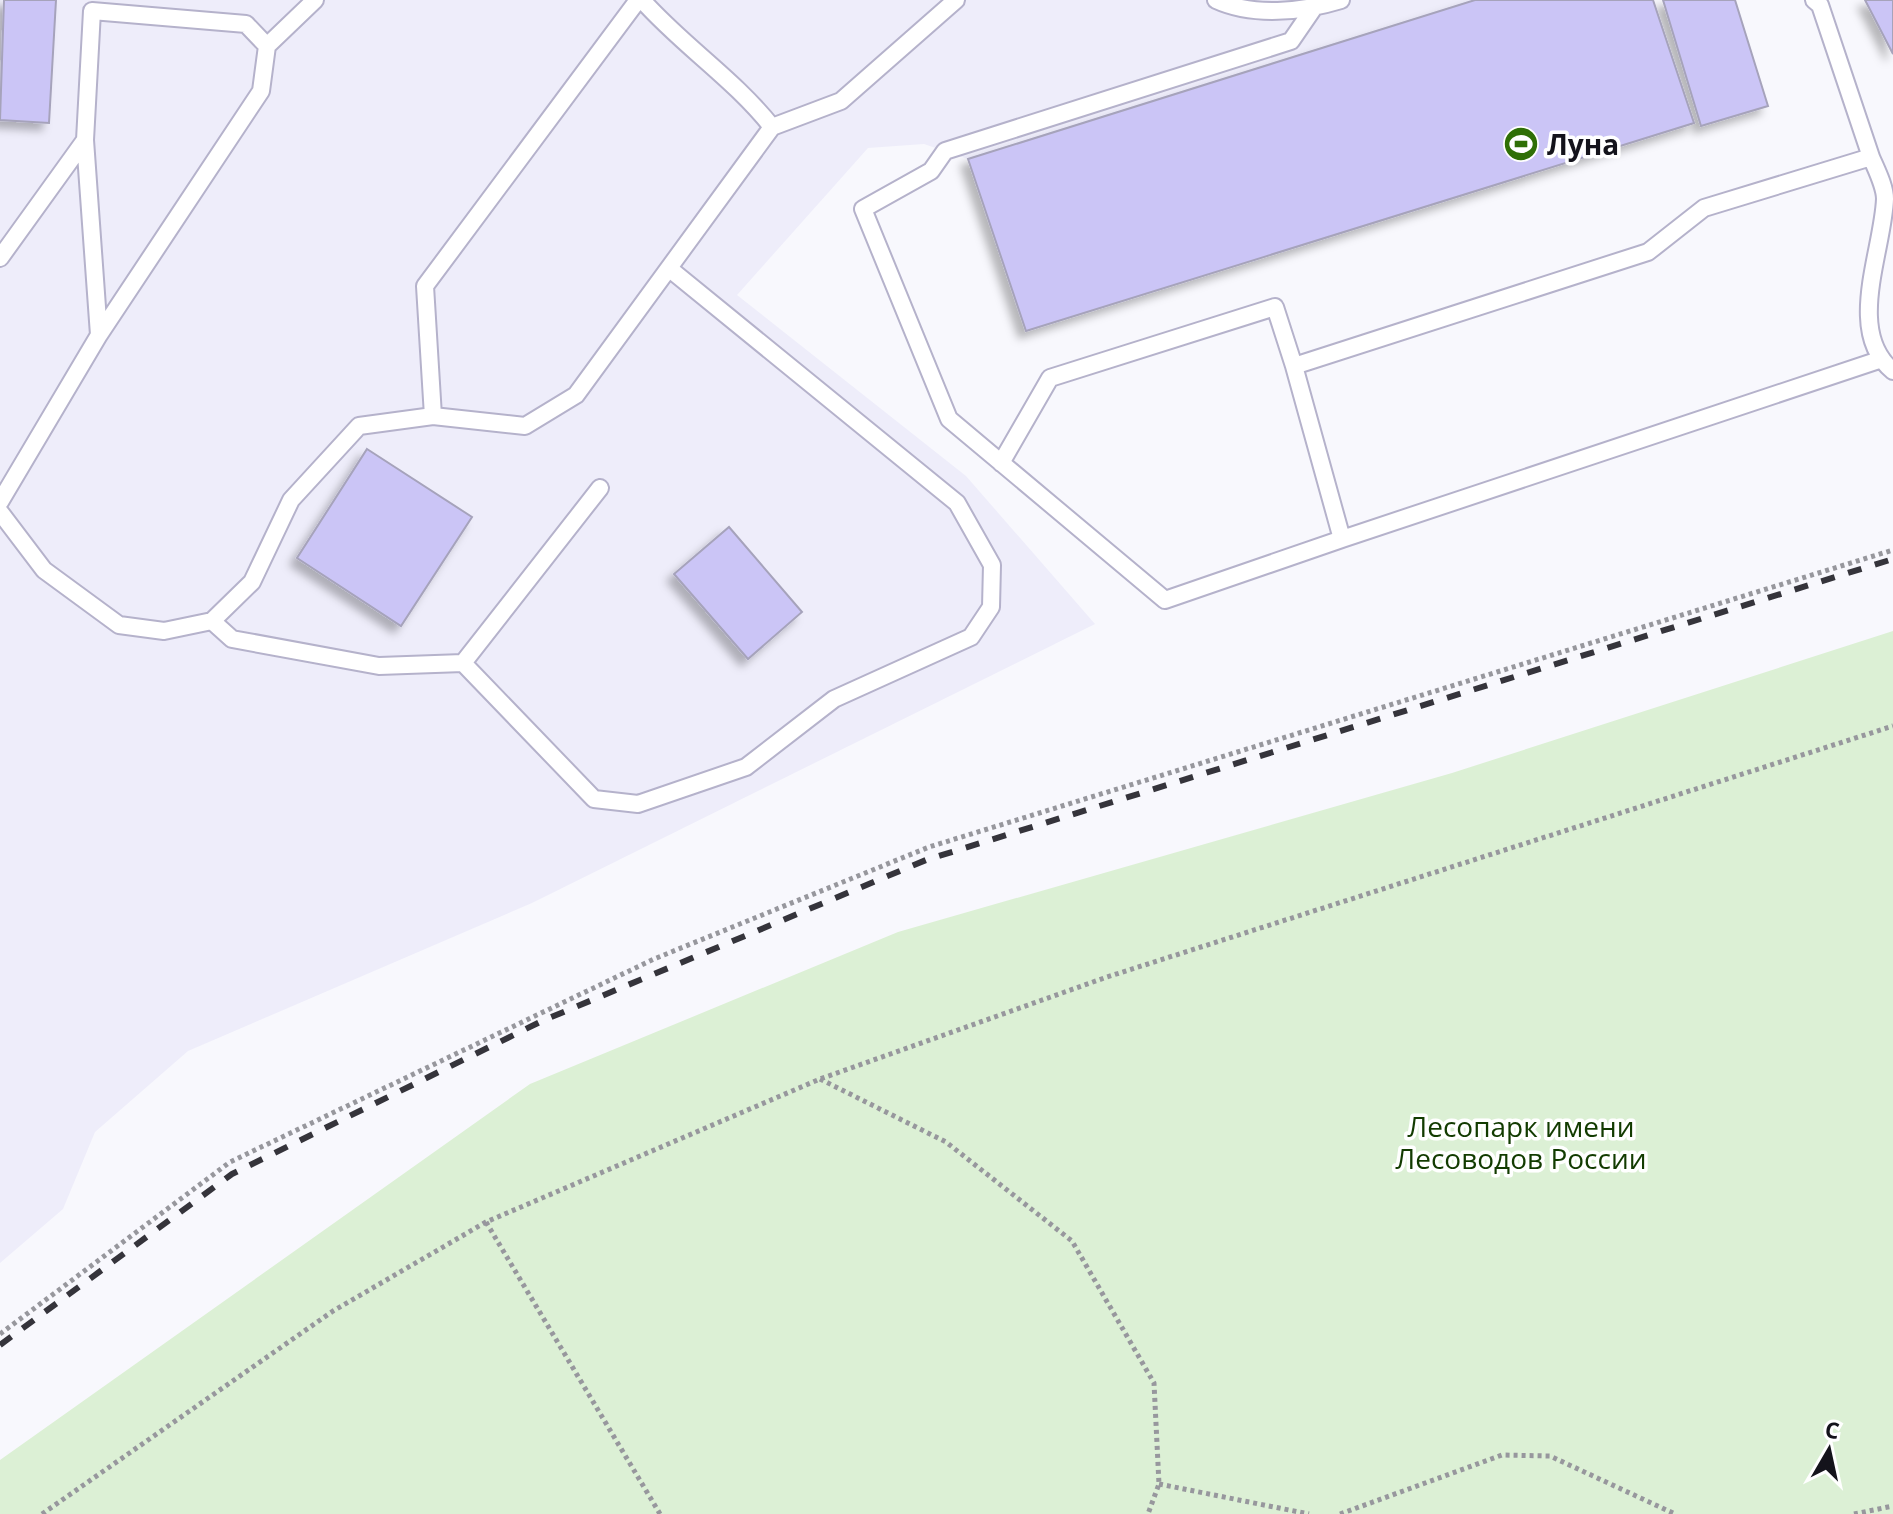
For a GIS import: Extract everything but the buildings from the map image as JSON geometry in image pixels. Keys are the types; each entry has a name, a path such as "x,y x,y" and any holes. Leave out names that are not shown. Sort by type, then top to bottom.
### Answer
{"lane":[{"path":"0,502 99,335 261,91 267,46 315,0"},
{"path":"433,416 425,286 640,0 674,36 747,95 772,127"},
{"path":"0,512 44,570 119,625 164,631 212,621 252,582 291,500 359,426 433,416 525,426 576,395 671,270 772,127 841,101 956,0"},
{"path":"1216,0 1237,10 1313,9 1341,0"},
{"path":"1814,0 1820,5 1885,195 1868,315 1879,360 1893,371"},
{"path":"1313,9 1291,41 945,151 931,171 863,209 949,419 1165,600 1879,360"},
{"path":"99,335 85,140 92,11 246,24 267,46"},
{"path":"0,258 85,140"},
{"path":"1294,366 1648,252 1704,208 1871,157"},
{"path":"212,621 232,639 379,666 463,663 594,799 638,804 746,767 834,699 971,637 991,607 992,565 957,503 671,270"},
{"path":"1001,463 1050,378 1275,307 1342,539"},
{"path":"463,663 600,488"}],"path":[{"path":"0,1334 230,1162 654,959 929,847 1893,550"},
{"path":"42,1514 333,1311 486,1222 820,1079 1107,977 1893,726"},
{"path":"820,1079 946,1142 1072,1241 1154,1383 1159,1484 1148,1514"},
{"path":"486,1222 660,1514"},
{"path":"1340,1514 1502,1455 1550,1456 1675,1514"},
{"path":"1159,1484 1309,1514"},
{"path":"1854,1514 1893,1506"}],"shaded area":[{"path":"0,0 1475,0 968,159 924,144 868,148 737,295 966,476 1095,624 532,903 188,1051 95,1132 63,1209 0,1263"}],"green space":[{"name":"Лесопарк имени Лесоводов России","path":"1893,631 1893,1514 0,1514 0,1460 530,1084 898,932 1452,773"}],"railway":[{"path":"0,1345 232,1174 542,1021 926,860 1893,559"}],"place":[{"name":"Луна","path":"1521,144"}]}
